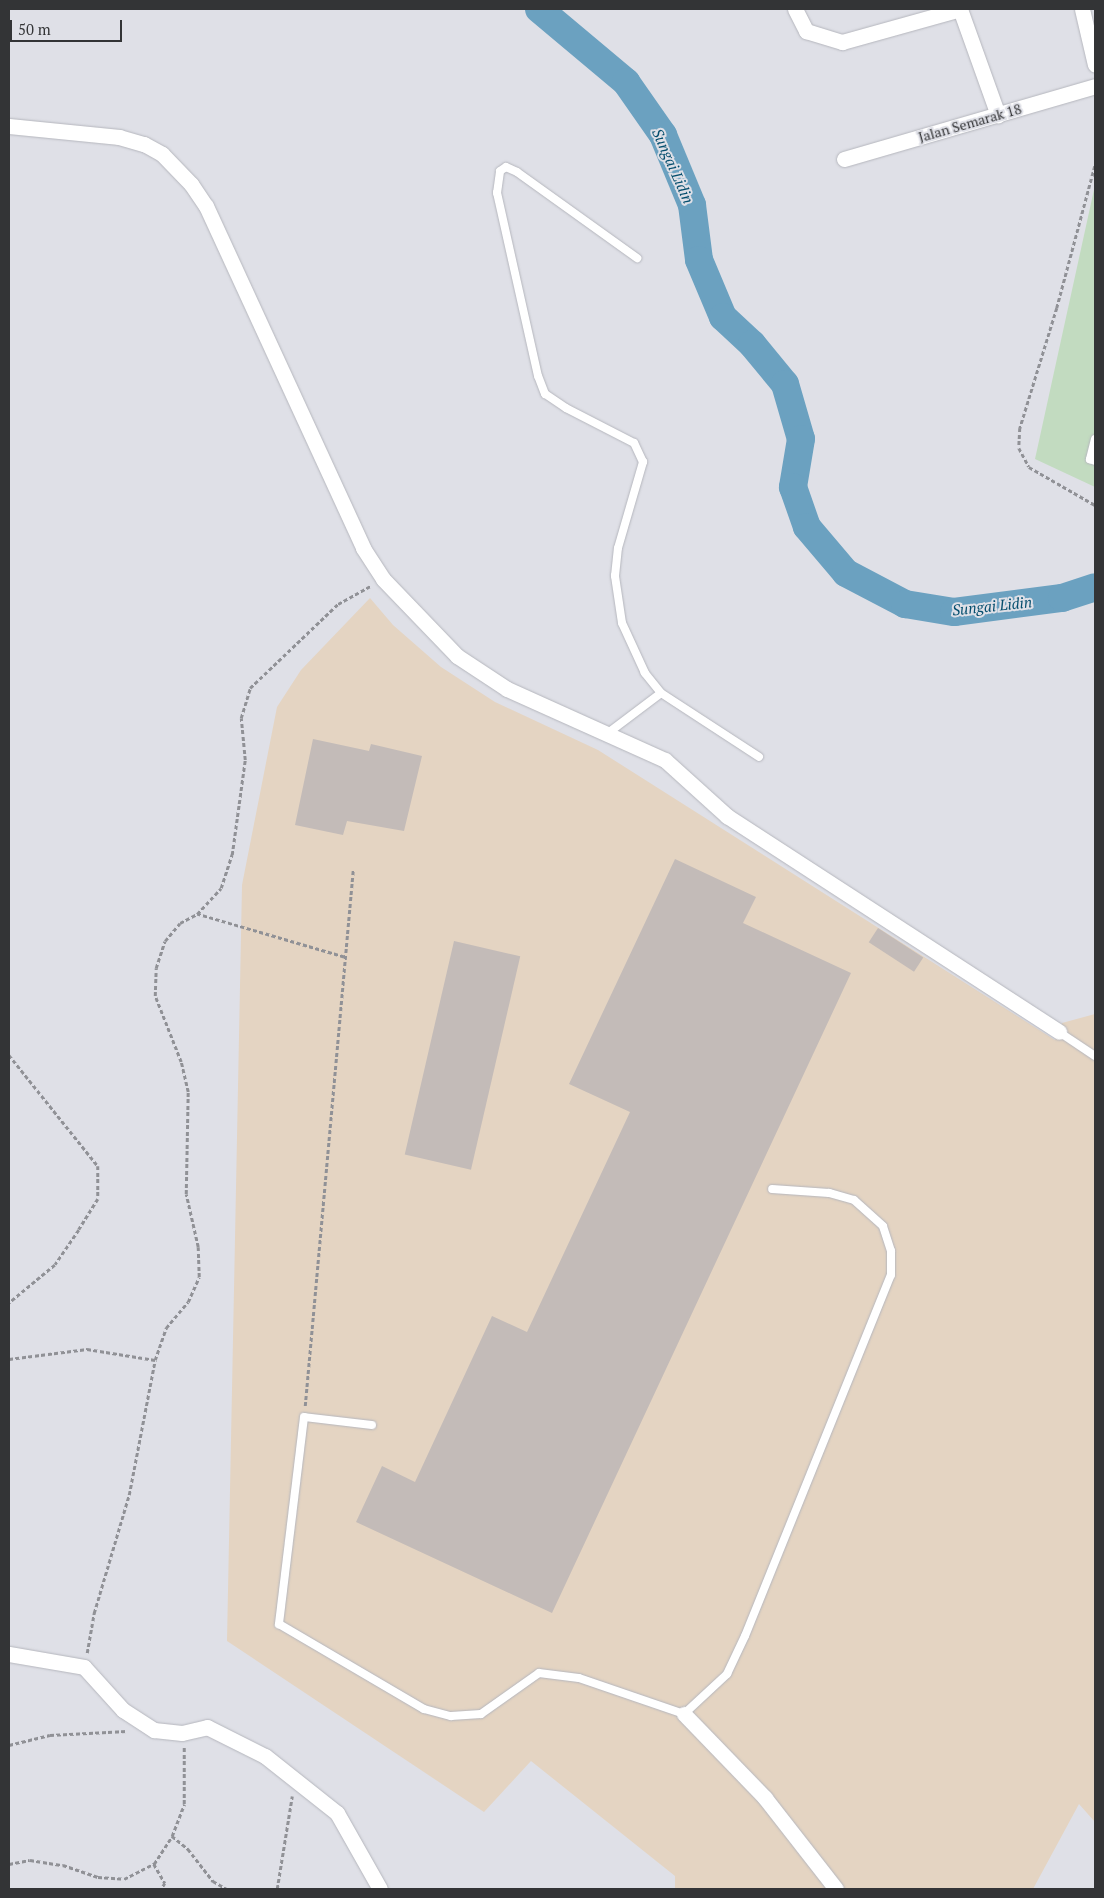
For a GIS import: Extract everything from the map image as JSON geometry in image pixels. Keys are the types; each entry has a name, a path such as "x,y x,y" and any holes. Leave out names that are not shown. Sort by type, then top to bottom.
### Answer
{"street":[{"path":"795,9 806,31 842,42 960,10 998,115"},
{"path":"1082,9 1095,65"},
{"name":"Jalan Semarak 18","path":"844,159 1095,86"},
{"path":"9,126 119,138 144,144 162,154 191,184 206,206 363,548 384,579 457,656 507,689 665,760 727,816 1059,1032"},
{"path":"9,1654 84,1667 123,1710 154,1730 182,1732 207,1726 265,1756 337,1813 380,1889"},
{"path":"684,1714 765,1798 836,1889"}],"lane":[{"path":"637,258 517,172 506,167 500,171 497,193 538,376 545,394 566,408 634,443 641,451 643,462 618,548 615,576 622,622 645,673 661,693 760,757"},
{"path":"1095,439 1090,459 1095,460"},
{"path":"608,733 661,693"},
{"path":"1059,1032 1095,1056"},
{"path":"372,1425 304,1417 279,1624 424,1709 451,1716 481,1714 539,1673 586,1680 684,1714 727,1674 745,1636 891,1275 891,1251 883,1226 854,1200 829,1193 772,1189"}],"path":[{"path":"1095,166 1057,308 1020,428 1018,448 1029,468 1095,505"},
{"path":"84,1667 94,1613 131,1486 155,1360 166,1328 188,1302 199,1277 198,1247 186,1194 188,1092 181,1062 156,996 156,968 165,941 180,923 197,914 221,888 232,855 244,760 241,718 250,688 338,604 384,579"},
{"path":"304,1417 353,870"},
{"path":"197,914 344,957"},
{"path":"9,1055 98,1166 98,1199 55,1265 9,1303"},
{"path":"9,1360 87,1349 155,1360"},
{"path":"9,1745 50,1735 154,1730"},
{"path":"9,1864 30,1860 63,1865 98,1877 124,1879 154,1864 172,1836 184,1804 187,1762 182,1732"},
{"path":"277,1889 295,1780"},
{"path":"172,1836 188,1849 213,1881 227,1889"},
{"path":"154,1864 166,1883 162,1889"}],"shaded area":[{"path":"370,598 393,625 441,667 495,702 598,750 1055,1040 1062,1023 1095,1014 1095,1822 1079,1804 1033,1889 675,1889 675,1876 531,1761 484,1812 227,1641 242,885 277,707 301,670"}],"green space":[{"path":"1095,185 1095,487 1035,459"}],"building":[{"path":"313,739 369,751 371,744 422,756 404,831 347,821 343,835 295,825"},
{"path":"675,859 756,897 743,923 851,973 552,1613 356,1522 382,1466 415,1482 492,1316 527,1332 630,1112 569,1084"},
{"path":"878,928 923,957 914,972 869,942"},
{"path":"454,941 520,956 471,1170 405,1154"}],"waterway":[{"name":"Sungai Lidin","path":"539,9 626,82 663,135 692,205 699,260 723,317 752,344 785,384 801,439 793,487 807,527 846,573 905,604 954,612 1062,598 1095,587"}]}
